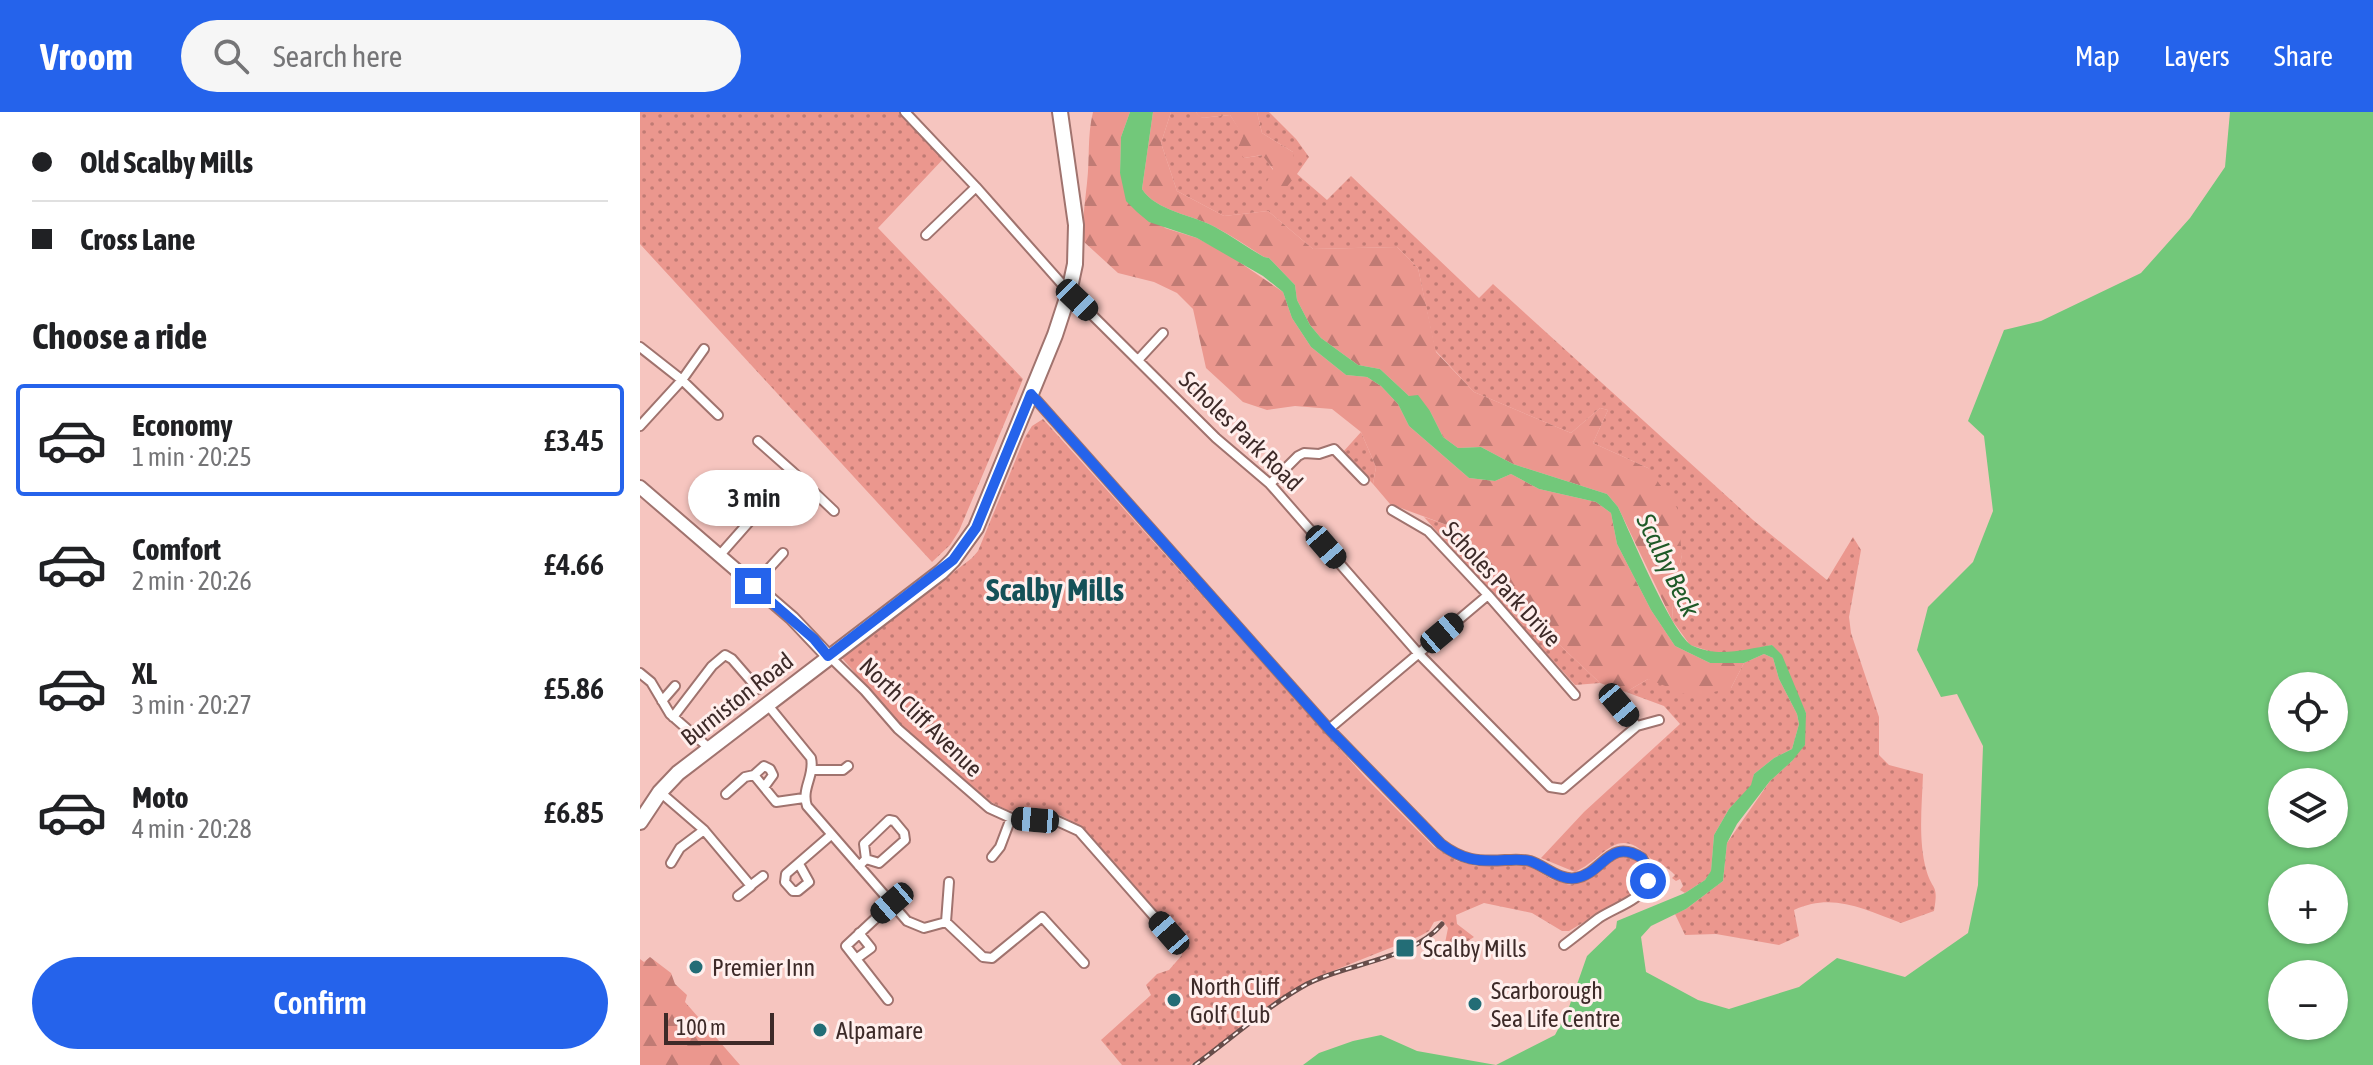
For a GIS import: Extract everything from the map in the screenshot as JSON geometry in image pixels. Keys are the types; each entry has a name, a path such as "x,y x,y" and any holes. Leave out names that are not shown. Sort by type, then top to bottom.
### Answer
{"main road":[{"name":"Burniston Road","path":"640,822 660,792 678,773 953,560 976,528 1031,394 1069,292 1075,264 1076,225 1057,113"}],"street":[{"name":"Scholes Park Road","path":"905,112 1069,292 1216,438 1270,484 1418,653 1550,787 1563,789 1637,726 1659,720"},
{"path":"926,235 976,187"},
{"path":"1139,359 1163,333"},
{"path":"640,347 682,380 718,415"},
{"path":"640,426 682,380 704,349"},
{"path":"1031,394 1329,729 1441,844 1457,856 1483,861 1525,860 1568,878 1583,876 1614,853 1627,851 1642,858 1649,873 1645,889 1564,945"},
{"path":"758,441 834,511"},
{"path":"1270,484 1298,456 1334,449 1364,480"},
{"path":"719,556 793,472"},
{"path":"640,487 814,639 828,656"},
{"name":"Scholes Park Drive","path":"1392,510 1428,531 1575,695"},
{"path":"753,586 783,553"},
{"path":"1329,729 1488,595"},
{"path":"673,717 712,666 725,655 758,689"},
{"name":"North Cliff Avenue","path":"828,656 865,691 898,729 989,808 1011,818 1055,820 1079,831 1174,939"},
{"path":"640,673 651,682 673,717 709,748"},
{"path":"662,701 675,686"},
{"path":"766,703 811,758 813,770 804,798 807,806 831,835 862,863 907,921 924,928 946,922"},
{"path":"1619,705 1637,726"},
{"path":"813,770 843,770 848,766"},
{"path":"726,794 761,767 770,769 772,780 765,786"},
{"path":"754,775 776,802 804,798"},
{"path":"660,792 704,830 750,886"},
{"path":"992,857 1000,847 1011,818"},
{"path":"889,820 894,821 904,833 905,840 879,863 862,863 864,844 889,820"},
{"path":"671,863 680,848 704,830"},
{"path":"799,864 831,835"},
{"path":"738,896 763,876"},
{"path":"946,922 949,882"},
{"path":"888,1000 846,946 892,903"},
{"path":"946,922 983,957 992,958 1042,917 1084,963"},
{"path":"856,959 871,948 859,933"}],"green space":[{"path":"640,112 905,112 946,156 878,228 1023,379 959,531 950,545 932,562 640,244"},
{"path":"1093,112 1130,112 1121,137 1120,173 1165,228 1197,238 1229,255 1283,292 1292,318 1311,347 1346,375 1367,377 1381,386 1398,404 1409,426 1469,478 1495,481 1511,474 1539,489 1596,502 1611,513 1617,544 1651,610 1675,646 1710,663 1744,663 1731,688 1692,697 1648,679 1626,692 1600,683 1548,634 1482,559 1447,525 1390,504 1373,484 1376,467 1361,432 1332,409 1295,406 1267,410 1243,402 1206,368 1193,309 1177,293 1154,282 1118,273 1083,241"},
{"path":"1153,112 1171,112 1161,143 1177,191 1224,216 1268,211 1313,249 1397,247 1418,268 1436,352 1474,392 1571,433 1600,408 1608,410 1593,443 1648,468 1677,508 1682,555 1674,588 1672,620 1618,507 1607,494 1513,464 1481,447 1458,448 1443,437 1430,411 1380,369 1358,365 1321,338 1297,300 1295,285 1269,258 1215,227 1165,208 1148,196 1142,189"},
{"path":"1171,112 1196,112 1201,118 1230,115 1244,136 1244,158 1263,155 1273,170 1293,152 1262,133 1257,112 1269,112 1309,157 1297,174 1327,200 1351,176 1479,298 1493,284 1753,520 1827,580 1853,537 1861,550 1849,617 1851,633 1879,717 1879,755 1889,765 1923,774 1922,846 1928,876 1935,891 1934,911 1901,923 1848,904 1822,902 1794,910 1799,936 1779,945 1716,934 1685,935 1675,914 1723,881 1727,843 1770,781 1792,761 1806,713 1772,645 1735,653 1712,652 1690,645 1672,620 1674,588 1682,555 1648,468 1593,443 1608,410 1600,408 1571,433 1474,392 1435,350 1418,268 1397,247 1313,249 1268,211 1224,216 1177,191 1161,143"},
{"path":"1196,112 1257,112 1262,133 1293,152 1297,174 1274,203 1264,188 1273,169 1262,155 1244,158 1237,150 1243,136 1230,115 1200,118"},
{"name":"North Cliff Golf Club","path":"1043,419 1365,777 1434,847 1457,861 1476,866 1529,866 1551,879 1570,885 1585,881 1615,858 1628,857 1637,860 1644,869 1644,881 1631,894 1569,931 1562,931 1532,913 1484,903 1456,915 1457,924 1474,937 1457,948 1444,948 1448,928 1442,920 1434,922 1429,931 1420,936 1308,981 1191,1065 1122,1065 1101,1040 1151,995 1146,985 1157,974 1169,970 1182,955 1177,937 1078,825 1060,815 1007,810 991,802 906,732 842,658 978,551 1025,437 1032,426"},
{"path":"1361,432 1376,467 1373,484 1343,452"},
{"path":"1424,517 1447,525 1482,559 1548,634 1600,683 1575,685"},
{"path":"1764,654 1773,658 1799,724 1792,749 1754,774 1752,785 1729,809 1714,835 1711,872 1705,880 1685,893 1680,890 1683,886 1680,879 1676,881 1672,878 1675,875 1672,872 1628,844 1611,847 1575,872 1541,858 1584,812 1680,724 1664,706 1626,692 1648,679 1731,688 1744,663"},
{"path":"650,957 671,973 675,984 687,995 685,1002 740,1065 640,1065 640,959 644,962"}],"shaded area":[{"path":"1130,112 1153,112 1142,189 1156,203 1215,227 1269,258 1295,285 1297,300 1321,338 1358,365 1380,369 1409,396 1418,395 1443,437 1458,448 1481,447 1513,464 1607,494 1618,507 1675,624 1693,646 1723,652 1772,645 1782,655 1806,713 1805,745 1770,781 1737,824 1727,843 1723,881 1686,909 1651,926 1641,937 1646,972 1698,1000 1729,1009 1799,987 1837,958 1905,977 1968,933 1978,885 1983,746 1957,694 1941,697 1917,650 1928,607 1973,562 1993,511 1984,436 1968,421 2004,330 2041,321 2141,273 2190,218 2225,167 2230,112 2373,112 2373,1065 1496,1065 1555,1035 1568,1010 1587,956 1616,928 1617,921 1685,893 1705,880 1711,871 1714,835 1729,809 1751,785 1754,774 1792,749 1799,724 1797,714 1779,679 1773,658 1764,654 1744,663 1710,663 1675,646 1651,610 1617,544 1611,513 1596,502 1539,489 1511,474 1495,481 1469,478 1409,426 1398,404 1381,386 1367,377 1346,375 1311,347 1292,318 1283,292 1263,276 1197,238 1149,222 1137,212 1126,201 1120,173 1121,137"},
{"path":"1381,1035 1417,1051 1496,1065 1303,1065 1319,1053"}],"railway":[{"path":"1195,1065 1264,1012 1307,984 1414,946 1442,924"}],"place":[{"name":"Scalby Mills","path":"1405,948"},
{"name":"Premier Inn","path":"696,967"},
{"name":"North Cliff Golf Club","path":"1174,1000"},
{"name":"Scarborough Sea Life Centre","path":"1475,1004"},
{"name":"Alpamare","path":"820,1030"}],"district":[{"name":"Scalby Mills","path":"1055,589"}],"route":[{"path":"753,586 792,618 828,656 953,560 976,528 1031,394 1329,729 1441,844 1457,856 1469,860 1525,860 1568,878 1583,876 1614,853 1627,851 1642,858 1649,873 1648,881"}],"water label":[{"name":"Scalby Beck","path":"1668,565"}]}
